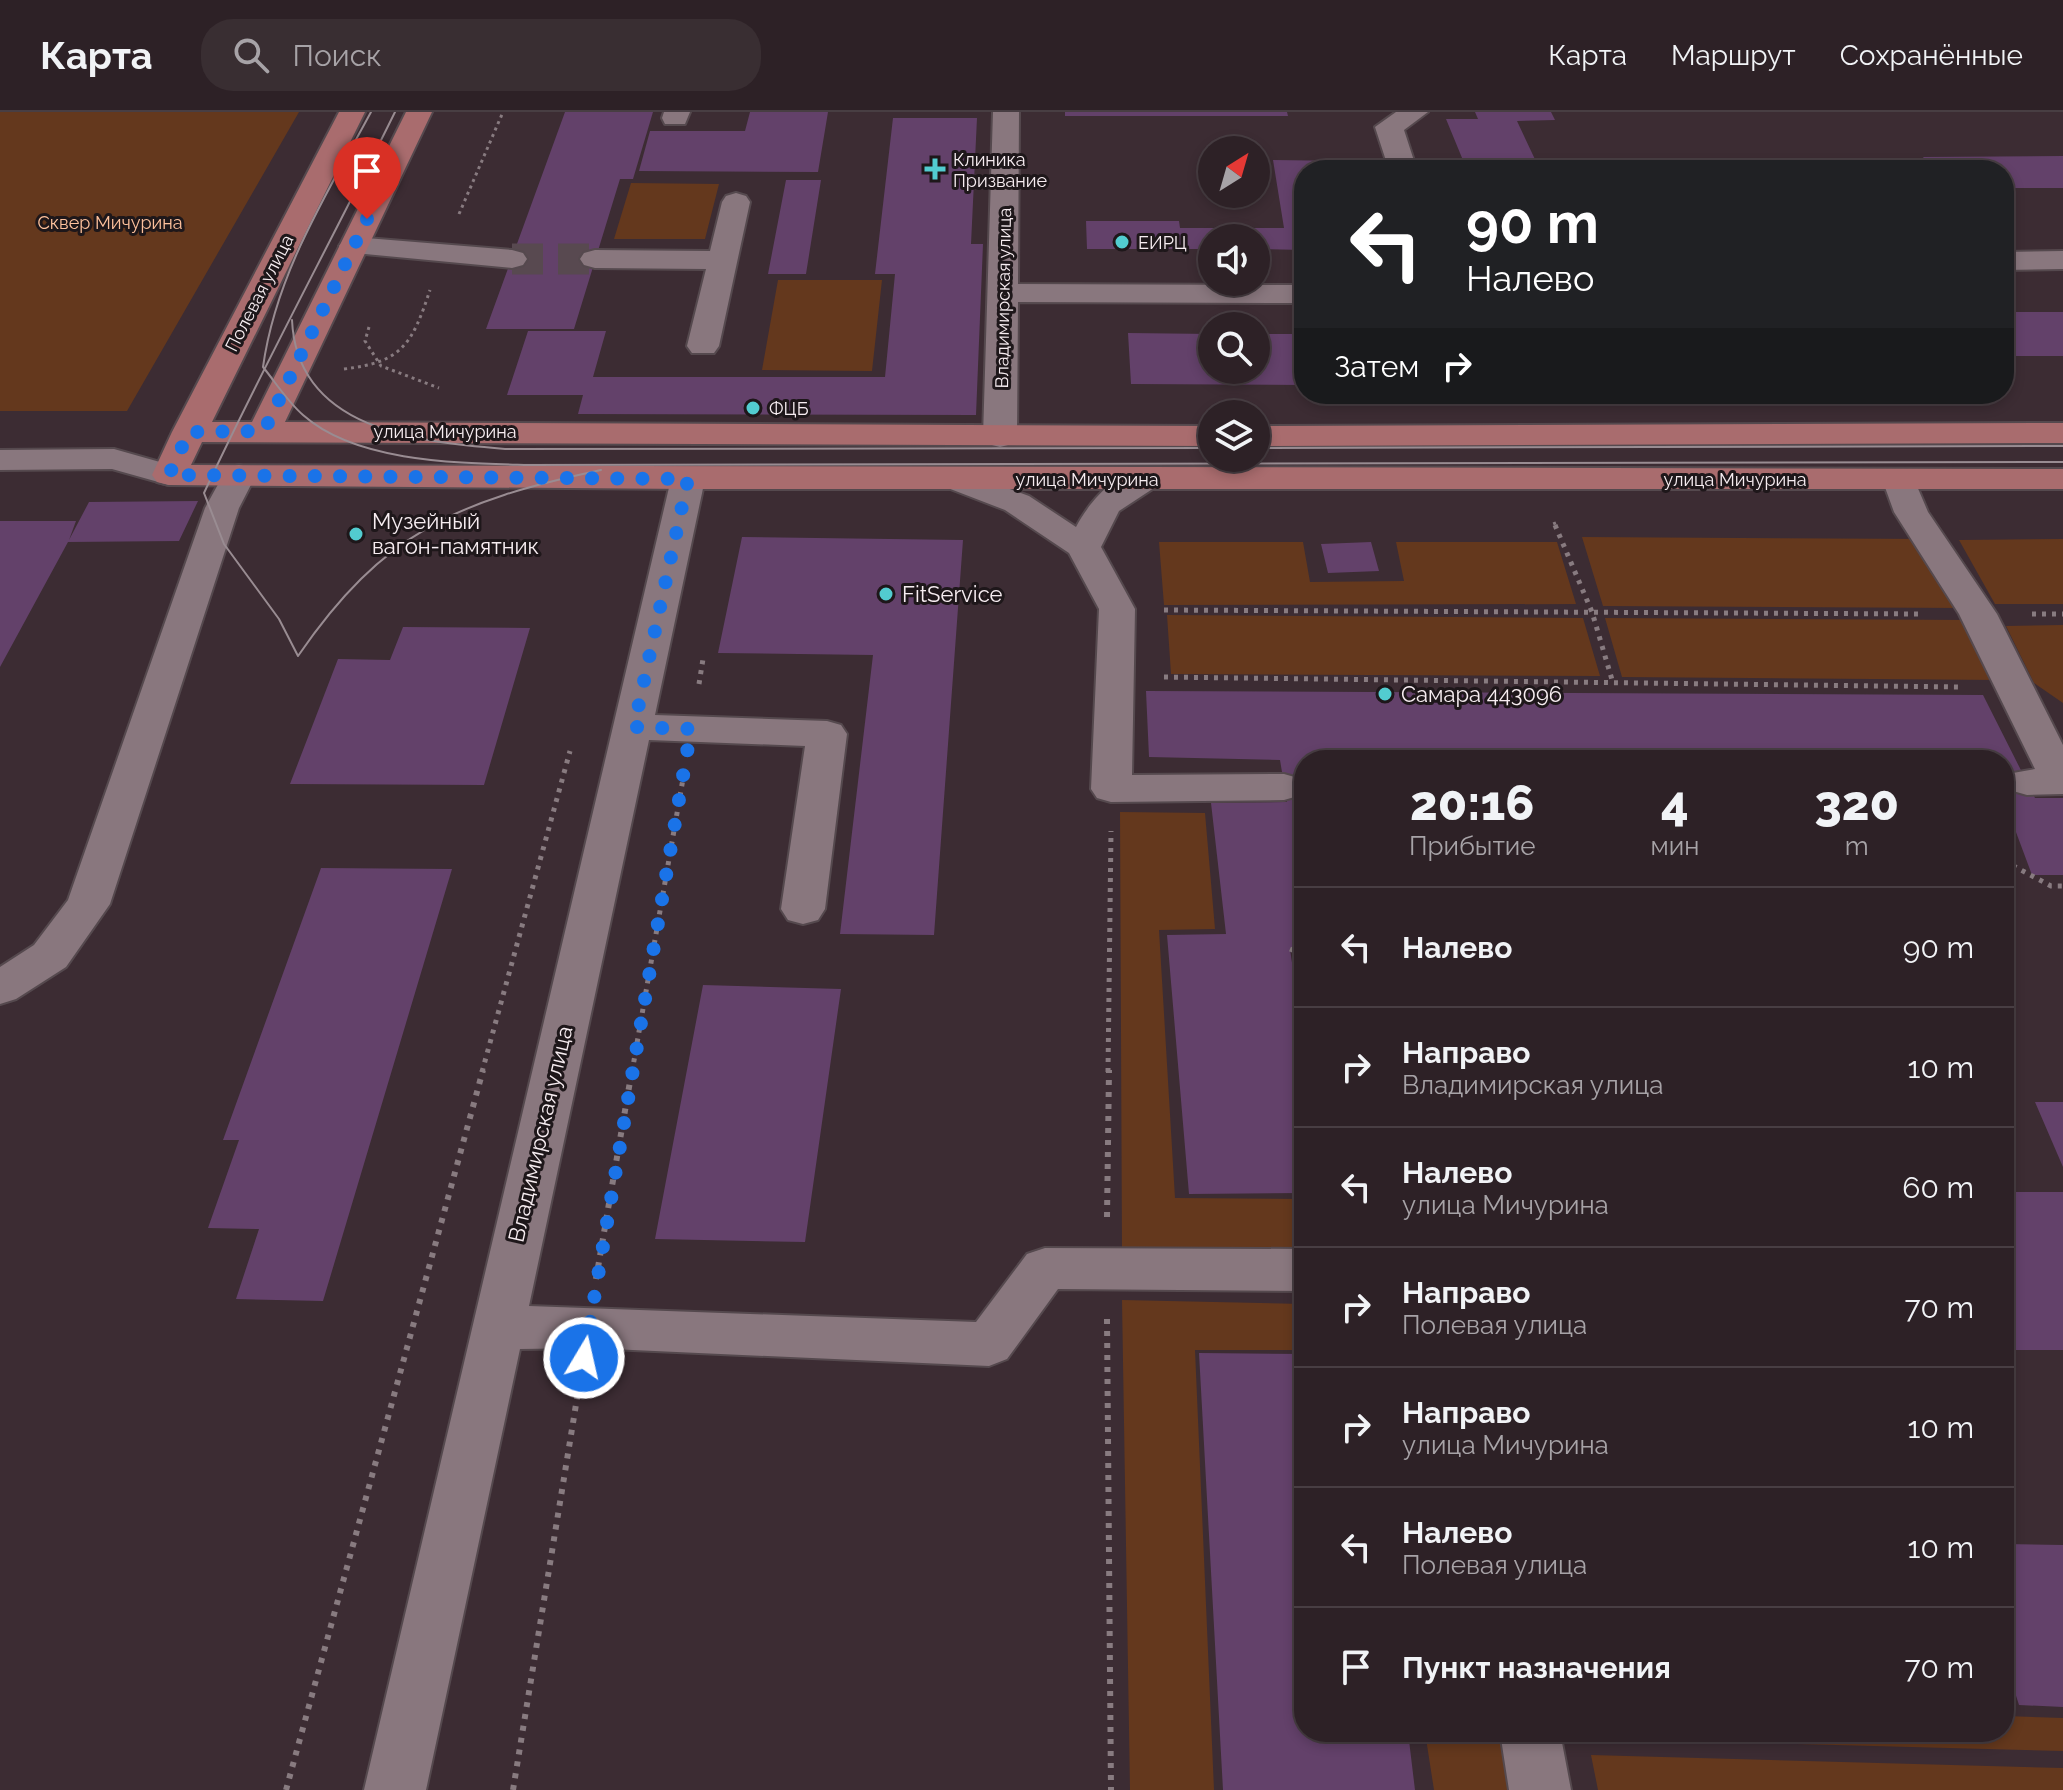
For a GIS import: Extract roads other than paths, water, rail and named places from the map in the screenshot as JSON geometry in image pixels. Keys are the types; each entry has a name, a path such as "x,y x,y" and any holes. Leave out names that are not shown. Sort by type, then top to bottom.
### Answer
{"main road":[{"name":"Полевая улица","path":"169,475 352,112"},
{"path":"264,431 419,112"},
{"name":"улица Мичурина","path":"189,432 1198,436"},
{"path":"1270,436 2063,433"},
{"name":"улица Мичурина","path":"169,475 688,479 2063,479"}],"street":[{"name":"Владимирская улица","path":"1000,437 1006,112"},
{"path":"1400,160 1389,127 1415,112"},
{"path":"703,346 736,202"},
{"path":"354,246 512,259"},
{"path":"595,259 723,260"},
{"path":"2014,261 2063,260"},
{"path":"1003,293 1294,294"},
{"name":"улица Мичурина","path":"114,459 189,432"},
{"name":"улица Мичурина","path":"0,460 114,459 169,475"},
{"path":"0,988 50,956 88,904 222,508 239,475"},
{"path":"952,478 1017,503 1083,547 1117,609 1111,789 1284,787"},
{"name":"Владимирская улица","path":"395,1790 688,479"},
{"path":"1083,547 1105,505 1145,479"},
{"path":"1899,479 1911,512 1978,614 2061,781 2027,782"},
{"path":"2020,697 2063,719"},
{"path":"634,727 827,734 803,909"},
{"path":"496,1328 589,1327 989,1344 1045,1268 1294,1270"},
{"path":"1532,1742 1540,1790"}],"tunnel":[{"path":"512,259 595,259"}],"tram line":[{"path":"264,369 270,332 291,267 371,112"},
{"path":"264,369 395,112"},
{"path":"292,320 299,357 315,386 339,407 368,423 401,434 471,446 505,449 1198,448"},
{"path":"264,369 303,415 325,431 351,443 410,457 472,463 2063,462"},
{"path":"264,369 204,493 224,544 279,619 298,656 361,579 393,551 427,528 505,495 601,470"},
{"path":"1270,448 2063,446"}],"place":[{"name":"Клиника Призвание","path":"935,169"},
{"name":"ЕИРЦ","path":"1122,242"},
{"name":"ФЦБ","path":"753,408"},
{"name":"Музейный вагон-памятник","path":"356,534"},
{"name":"FitService","path":"886,594"},
{"name":"Самара 443096","path":"1385,694"}],"park label":[{"name":"Сквер Мичурина","path":"110,222"}]}
